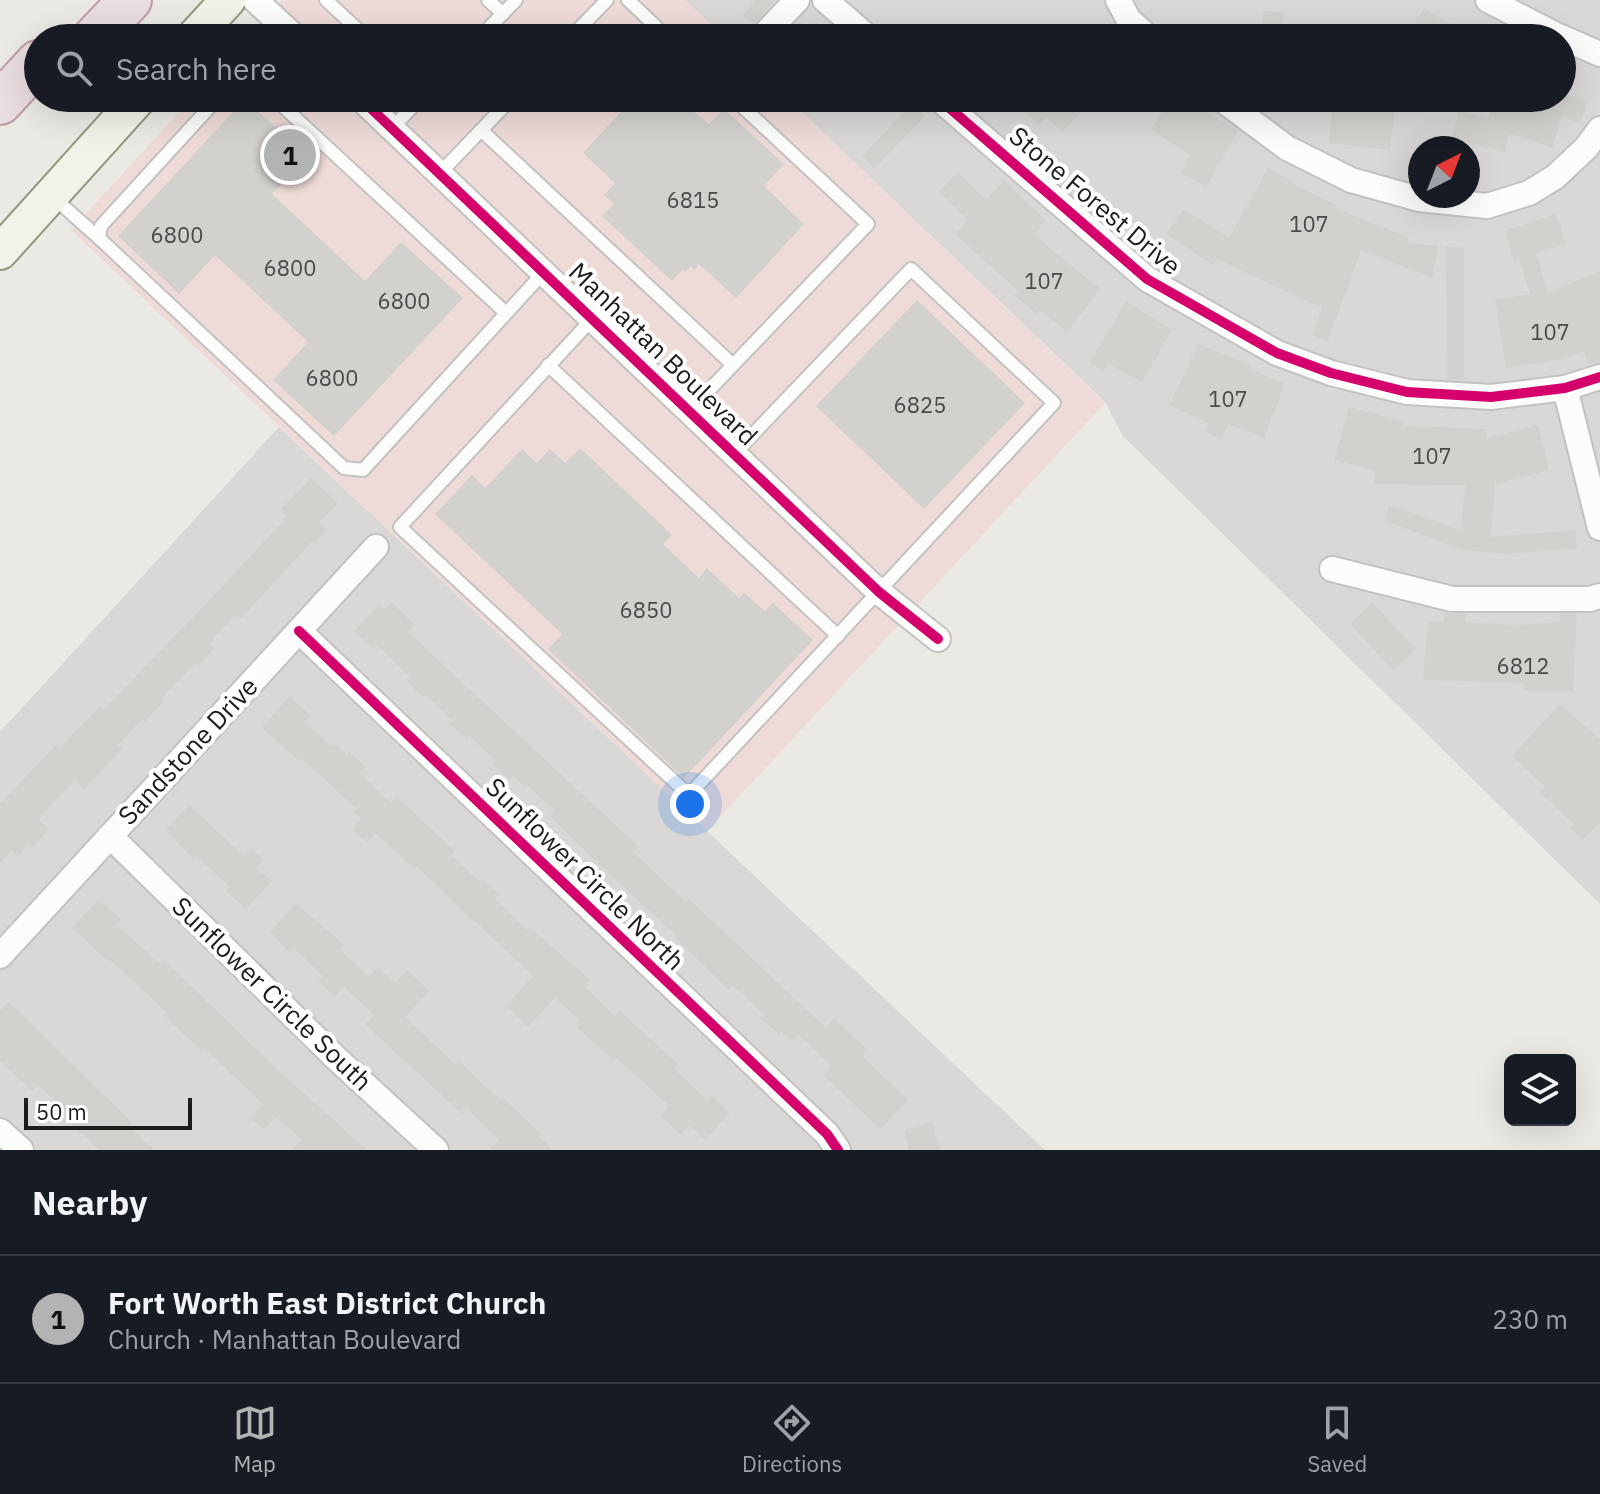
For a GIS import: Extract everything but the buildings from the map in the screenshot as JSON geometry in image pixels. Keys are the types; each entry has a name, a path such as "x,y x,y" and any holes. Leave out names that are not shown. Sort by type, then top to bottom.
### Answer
{"highway":[{"path":"74,24 96,0"},
{"path":"107,24 130,0"},
{"path":"0,103 24,77"},
{"path":"0,137 24,112"}],"main road":[{"path":"209,24 228,0"},
{"path":"0,252 126,112"}],"street":[{"path":"255,0 281,24"},
{"path":"774,24 797,0"},
{"path":"825,0 853,24"},
{"path":"1118,0 1133,24"},
{"path":"1488,0 1535,24"},
{"path":"1576,44 1600,54"},
{"name":"Manhattan Boulevard","path":"375,112 879,592 938,639"},
{"name":"Stone Forest Drive","path":"954,112 1147,279 1277,353 1331,373 1407,392 1491,397 1565,388 1600,377"},
{"path":"1239,112 1287,148 1351,180 1419,199 1487,206 1529,193 1555,177 1586,148 1600,129"},
{"path":"1565,388 1600,528"},
{"name":"Sandstone Drive","path":"0,956 376,547"},
{"path":"1332,569 1452,599 1590,599 1600,596"},
{"name":"Sunflower Circle North","path":"299,631 827,1134 838,1150"},
{"name":"Sunflower Circle South","path":"110,836 337,1059 436,1150"},
{"path":"0,1131 21,1150"}],"lane":[{"path":"326,0 352,24"},
{"path":"488,0 503,14"},
{"path":"493,24 516,0"},
{"path":"584,24 607,0"},
{"path":"628,0 653,24"},
{"path":"99,238 101,226 205,112"},
{"path":"289,112 506,313"},
{"path":"392,128 407,112"},
{"path":"440,173 498,112"},
{"path":"690,410 868,224 748,112"},
{"path":"481,130 733,365"},
{"path":"51,195 344,468 363,470 544,272"},
{"path":"593,318 400,527 689,795 1054,403 911,269 735,453"},
{"path":"548,365 838,636"}],"shaded area":[{"path":"282,0 685,0 710,24 260,24"},
{"path":"685,0 1600,0 1600,904 1123,436 1105,402 802,112 1576,112 1576,24 710,24"},
{"path":"179,112 802,112 1105,403 707,831 71,230"},
{"path":"279,427 1045,1150 0,1150 0,732"}],"cycle path":[{"path":"375,112 879,592 938,639"},
{"path":"954,112 1147,279 1277,353 1331,373 1407,392 1491,397 1565,388 1600,377"},
{"path":"299,631 827,1134 838,1150"}],"place":[{"name":"Fort Worth East District Church","path":"290,155"}]}
